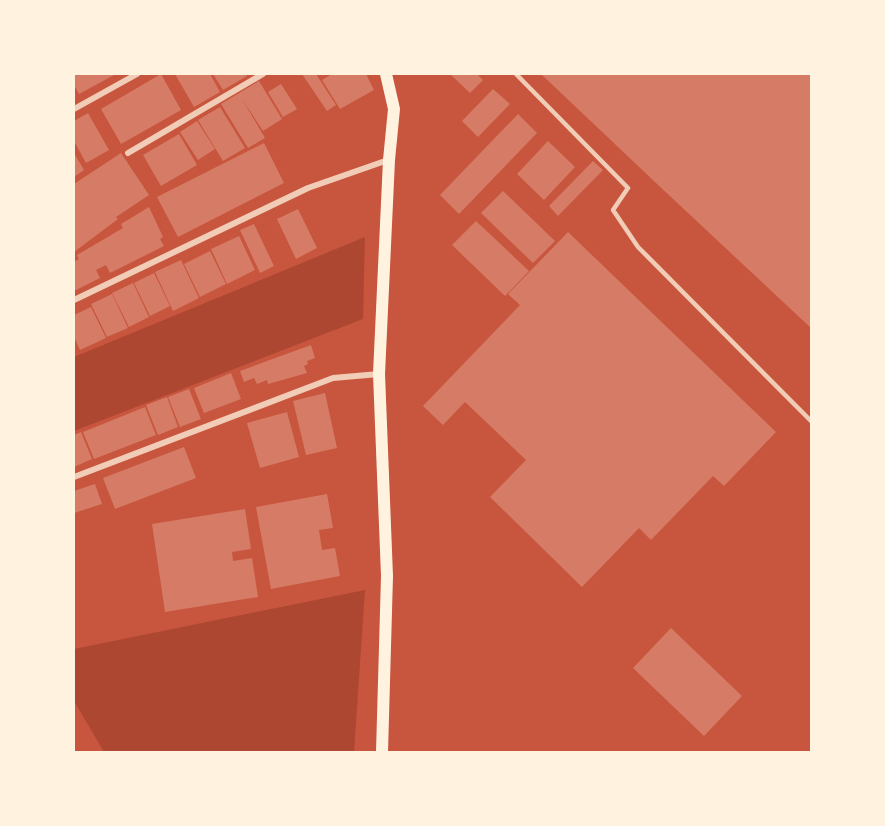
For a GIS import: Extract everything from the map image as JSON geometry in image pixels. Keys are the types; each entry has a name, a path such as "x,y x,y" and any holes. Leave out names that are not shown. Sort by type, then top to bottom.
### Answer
{"main road":[{"path":"382,753 387,576 379,374 389,160 394,109 386,74"}],"street":[{"path":"74,109 137,74"},
{"path":"128,153 263,74"},
{"path":"74,300 308,188 389,160"},
{"path":"74,477 333,378 379,374"}],"lane":[{"path":"516,74 628,188 613,210 638,247 812,422"}],"shaded area":[{"path":"365,237 363,319 74,431 74,357"},
{"path":"365,590 354,752 104,752 74,701 74,649"}],"building":[{"path":"74,74 116,74 79,94 74,85"},
{"path":"161,74 181,110 121,144 101,109"},
{"path":"175,74 210,74 220,92 194,107"},
{"path":"213,74 245,74 247,76 223,90"},
{"path":"302,74 316,74 336,105 327,111"},
{"path":"332,74 366,74 374,90 340,109 322,80"},
{"path":"450,74 477,74 483,80 470,93"},
{"path":"541,74 812,74 812,329 656,183"},
{"path":"259,81 282,119 263,131 242,99 265,138 248,148 221,104"},
{"path":"281,84 297,109 283,117 268,92"},
{"path":"493,89 510,104 478,137 462,121"},
{"path":"220,107 245,148 223,161 198,120"},
{"path":"88,113 109,150 86,163 74,141 74,121"},
{"path":"518,114 537,133 459,214 440,195"},
{"path":"197,121 215,149 198,160 180,132"},
{"path":"179,134 197,165 161,186 143,155"},
{"path":"548,141 575,167 544,200 517,174"},
{"path":"264,143 284,183 178,237 157,197"},
{"path":"74,153 84,170 74,177"},
{"path":"121,153 149,195 116,217 118,219 74,252 74,184"},
{"path":"593,161 603,170 558,216 549,206"},
{"path":"503,191 555,241 533,263 481,213"},
{"path":"149,207 163,237 160,239 164,246 110,273 106,265 96,270 100,278 74,291 74,262 79,259 77,255 123,228 121,224"},
{"path":"298,209 317,248 296,259 277,219"},
{"path":"476,221 529,271 505,296 452,245"},
{"path":"254,224 274,266 260,273 240,230"},
{"path":"568,232 776,432 724,486 713,476 651,540 639,528 582,587 490,497 526,460 465,402 443,425 423,406 520,305 508,294"},
{"path":"239,236 255,270 227,284 211,249"},
{"path":"210,251 226,284 200,297 184,264"},
{"path":"181,260 199,298 173,311 155,272"},
{"path":"154,273 170,306 150,316 134,283"},
{"path":"133,283 149,317 129,327 112,293"},
{"path":"112,294 128,328 107,337 91,304"},
{"path":"91,307 106,338 80,350 74,337 74,315"},
{"path":"311,345 315,358 307,361 308,364 304,366 307,373 268,384 267,380 257,384 254,378 244,382 240,371"},
{"path":"231,373 241,399 204,413 194,388"},
{"path":"189,389 201,419 180,427 168,397"},
{"path":"325,393 337,448 306,455 293,401"},
{"path":"167,397 178,427 158,435 146,405"},
{"path":"145,407 156,435 94,459 83,432"},
{"path":"287,412 299,457 260,468 247,423"},
{"path":"81,432 92,459 74,467 74,435"},
{"path":"184,447 196,478 115,509 103,478"},
{"path":"95,484 102,504 74,513 74,491"},
{"path":"327,494 333,528 319,530 322,550 335,548 340,576 271,589 256,507"},
{"path":"245,509 251,549 232,552 233,561 252,558 258,597 165,612 152,524"},
{"path":"671,628 742,696 704,736 633,668"}]}
